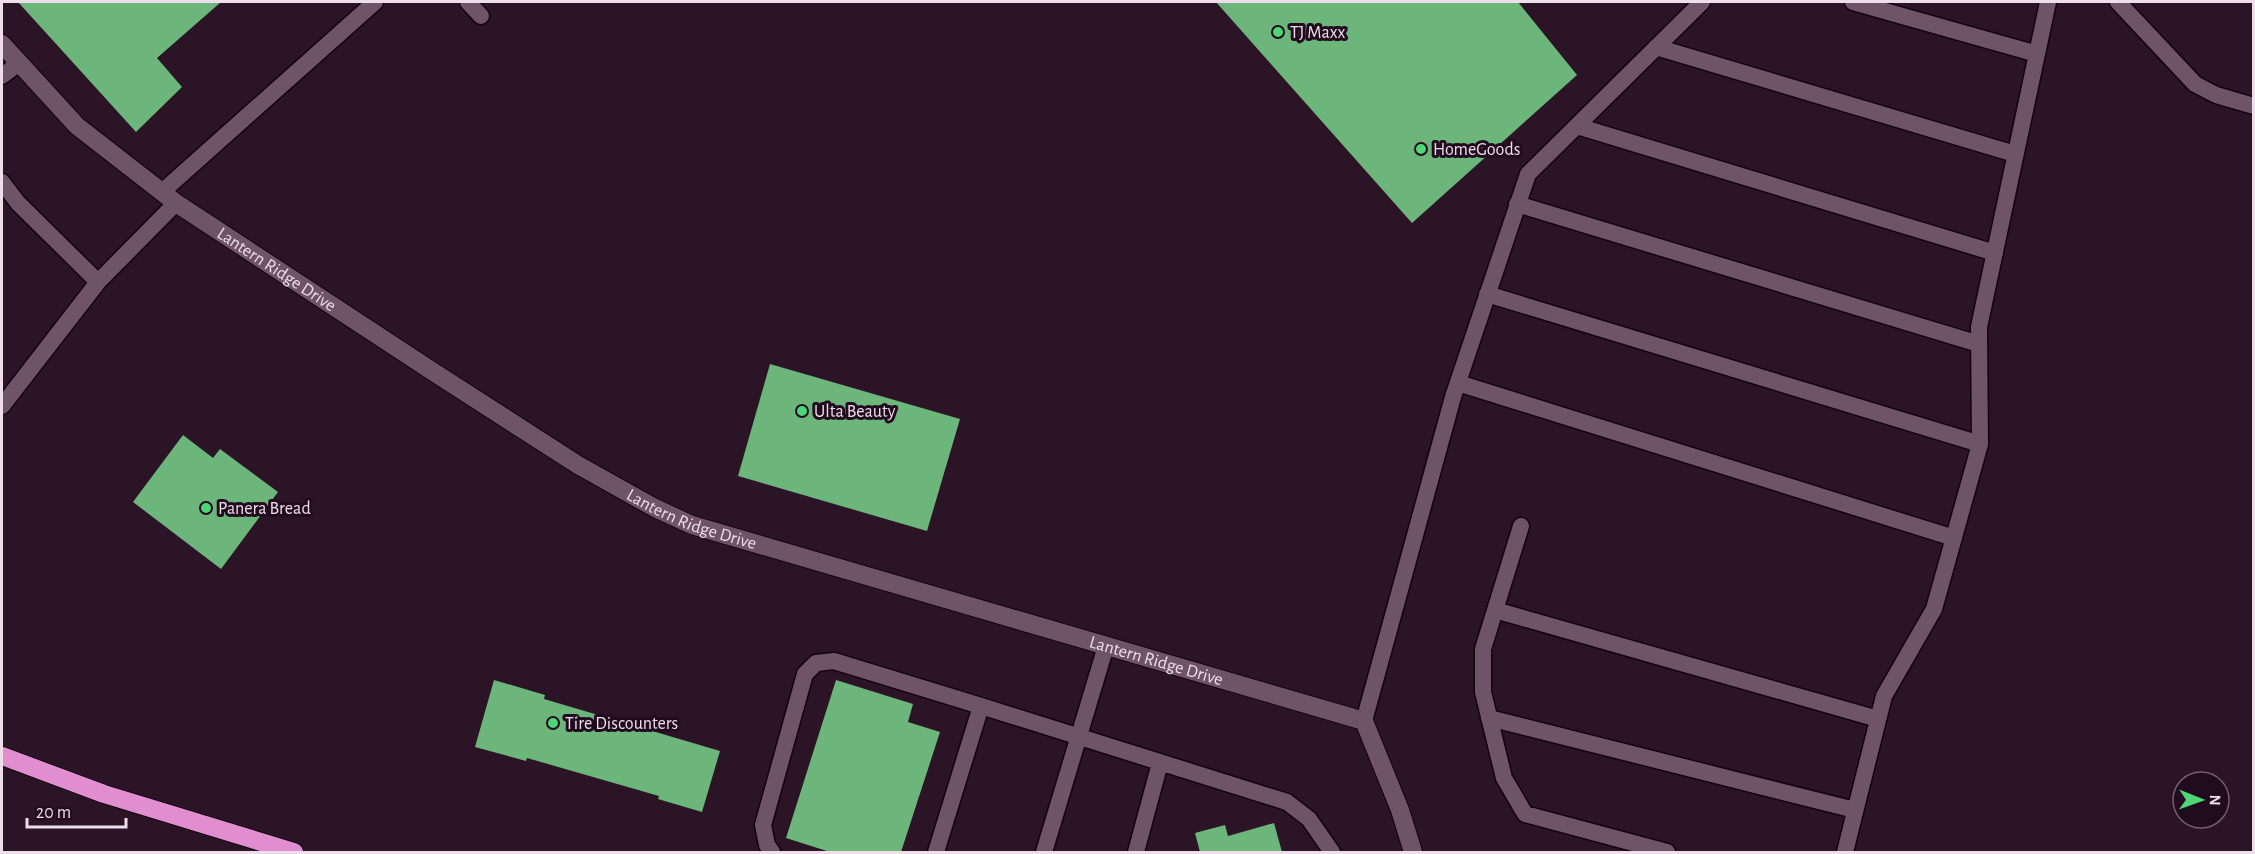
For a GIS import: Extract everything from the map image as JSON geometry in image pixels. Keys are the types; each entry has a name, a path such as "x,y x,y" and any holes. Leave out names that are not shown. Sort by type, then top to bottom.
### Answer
{"highway":[{"path":"2,756 115,797 294,852"}],"street":[{"name":"Lantern Ridge Drive","path":"2,44 77,126 170,197 435,373 569,459 654,508 692,525 1364,721"},
{"path":"1364,721 1389,780 1413,852"}],"lane":[{"path":"2,406 98,282 170,197 375,2"},
{"path":"468,2 481,16"},
{"path":"1364,721 1458,383 1528,174 1702,2"},
{"path":"1853,2 2037,54"},
{"path":"1845,852 1884,696 1934,609 1980,444 1979,327 2048,2"},
{"path":"2118,2 2195,84 2216,95 2253,106"},
{"path":"1656,47 2015,154"},
{"path":"2,76 19,63"},
{"path":"1577,126 1995,253"},
{"path":"2,182 18,203 98,282"},
{"path":"1518,204 1979,344"},
{"path":"1488,294 1980,444"},
{"path":"1458,383 1954,538"},
{"path":"1521,526 1483,649 1483,692 1504,778 1525,814 1667,852"},
{"path":"1495,610 1878,719"},
{"path":"1044,852 1106,646"},
{"path":"772,852 767,845 763,825 805,674 816,663 834,661 1287,802 1309,819 1332,852"},
{"path":"936,852 981,706"},
{"path":"1489,718 1856,810"},
{"path":"1136,852 1160,763"}],"building":[{"path":"18,2 221,2 157,58 182,87 136,132"},
{"name":"HomeGoods","path":"1216,2 1518,2 1577,75 1412,223"},
{"path":"770,364 960,419 927,531 738,476"},
{"path":"183,435 213,458 220,449 278,492 221,569 133,502"},
{"name":"Tire Discounters","path":"494,680 545,695 544,699 720,751 702,812 658,799 659,796 527,758 526,761 475,747"},
{"path":"836,680 913,704 908,722 940,732 901,852 830,852 786,838"},
{"path":"1274,823 1282,852 1200,852 1195,833 1225,825 1228,836"}],"place":[{"name":"TJ Maxx","path":"1278,32"},
{"name":"HomeGoods","path":"1421,149"},
{"name":"Ulta Beauty","path":"802,411"},
{"name":"Panera Bread","path":"206,508"},
{"name":"Tire Discounters","path":"553,723"}]}
